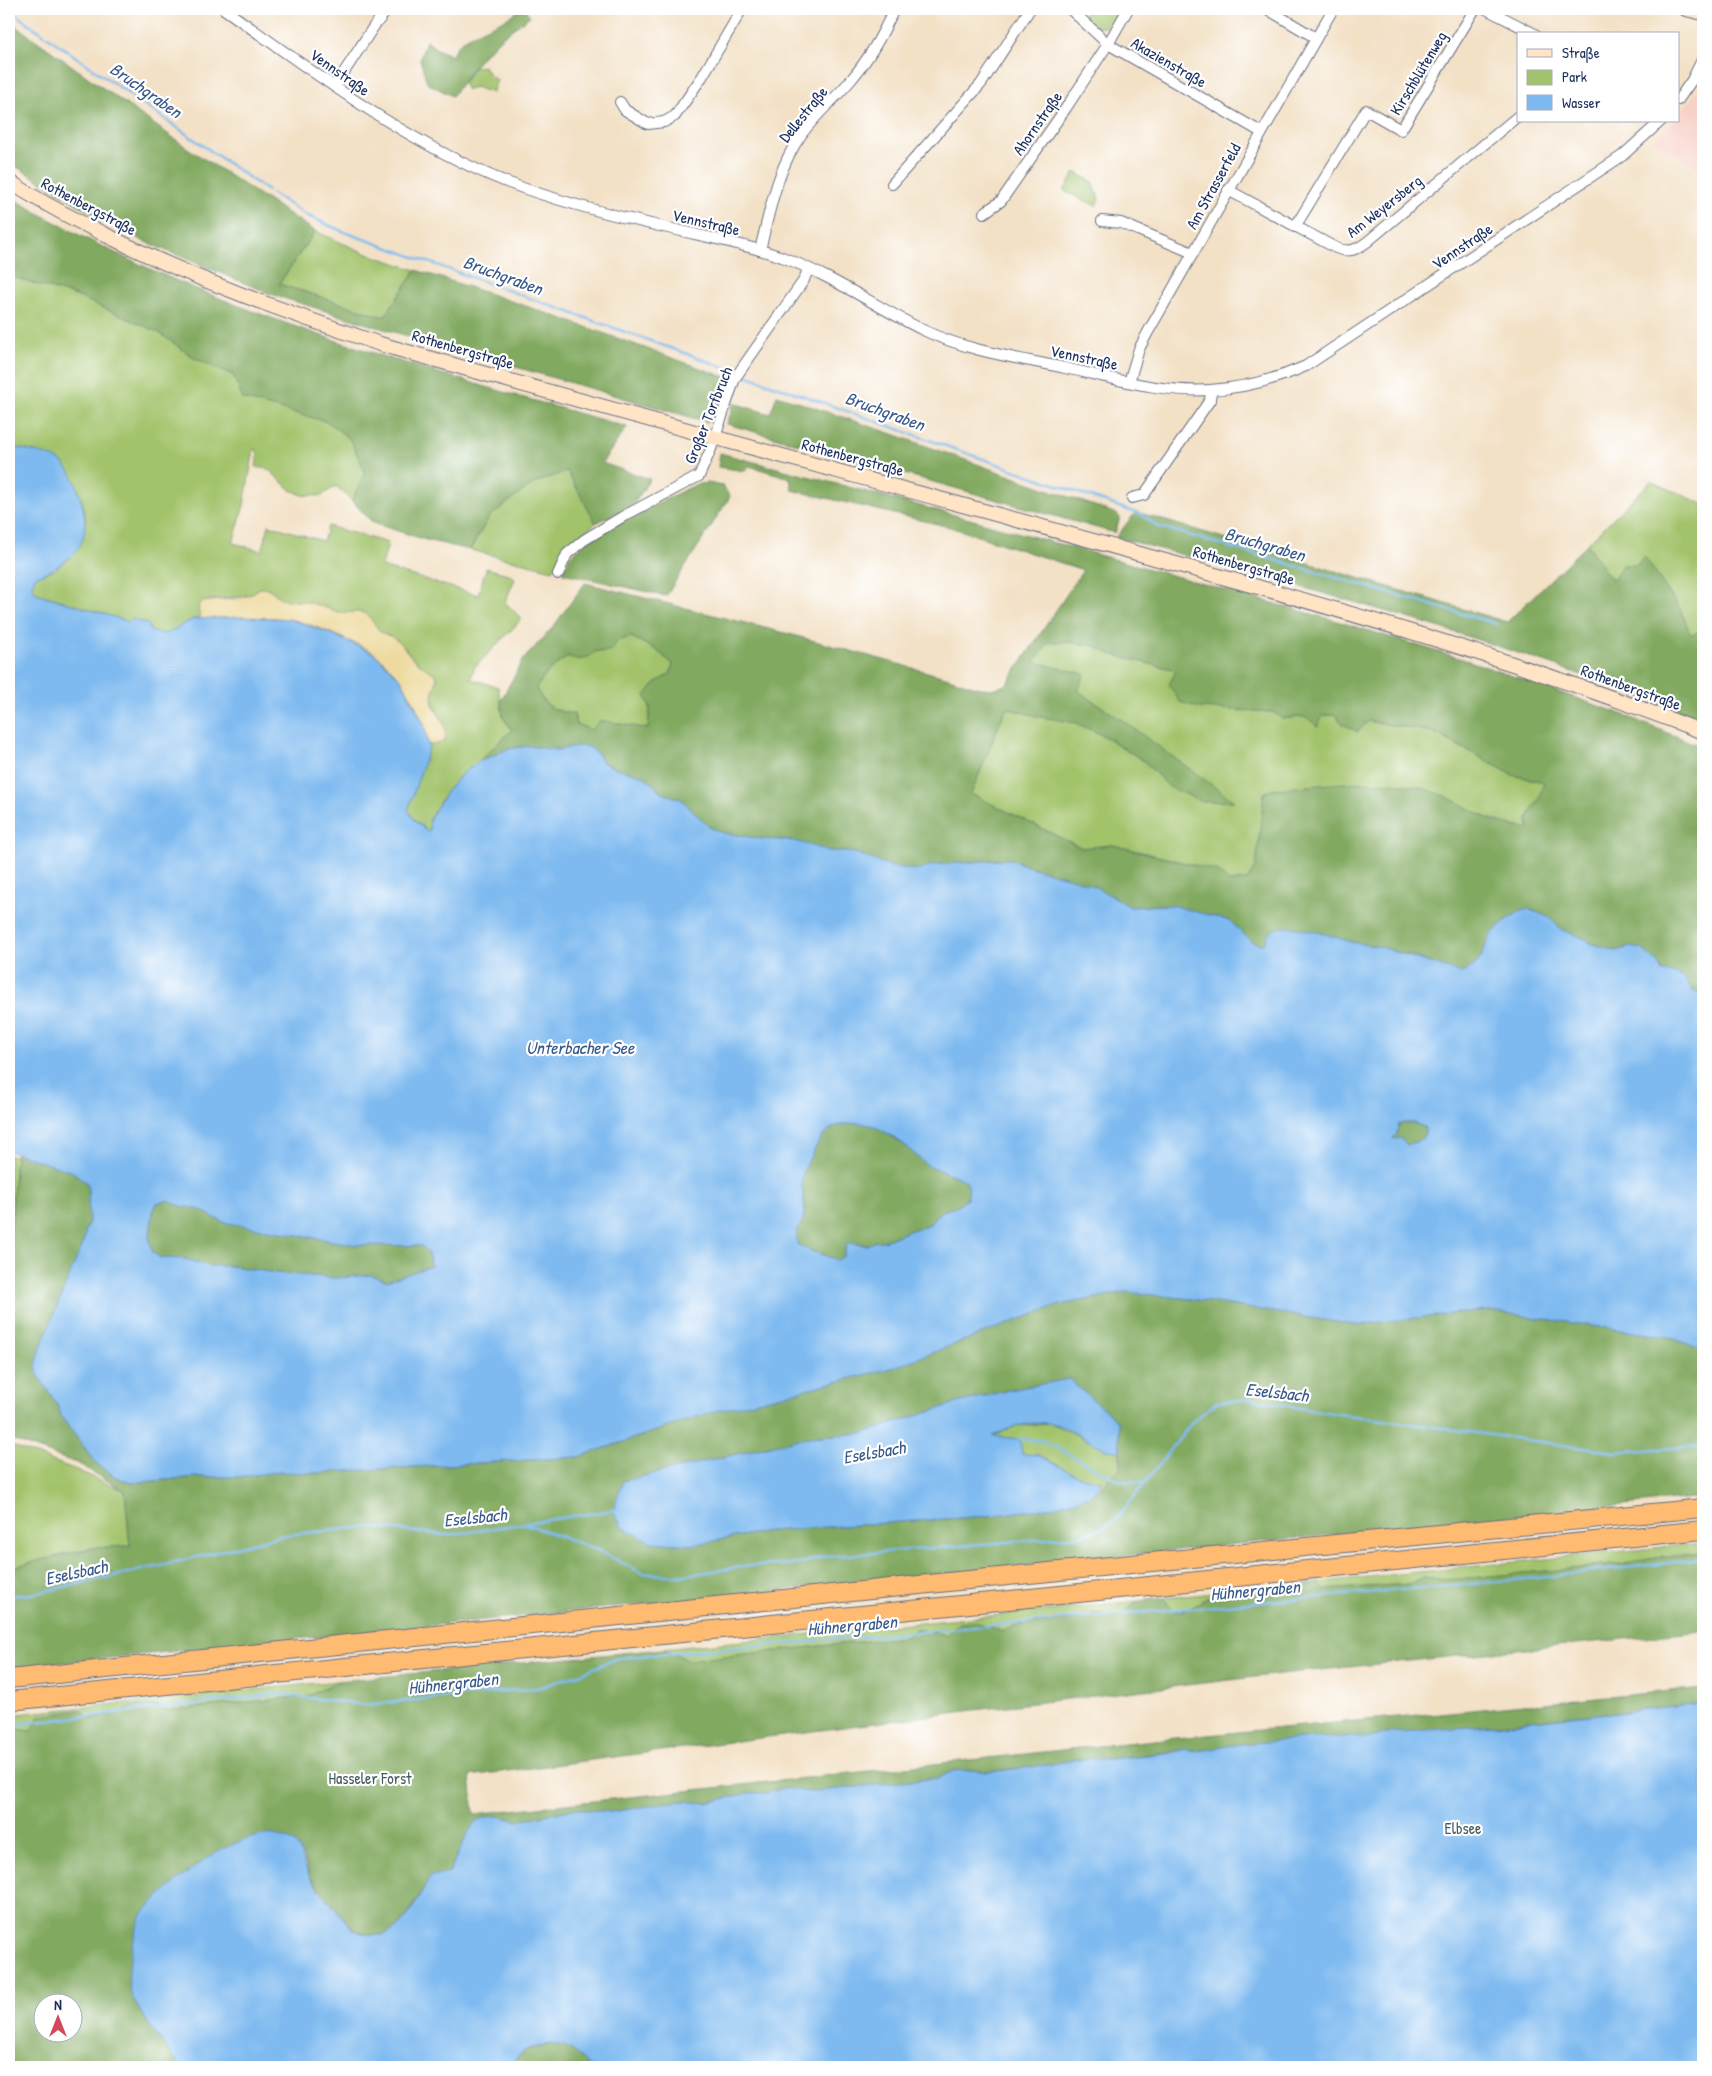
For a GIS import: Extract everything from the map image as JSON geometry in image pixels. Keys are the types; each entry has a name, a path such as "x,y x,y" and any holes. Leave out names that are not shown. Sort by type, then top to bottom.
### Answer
{"highway":[{"path":"9,1679 968,1580 1703,1508"},
{"path":"9,1701 1703,1530"}],"main road":[{"name":"Rothenbergstraße","path":"9,181 74,220 140,252 262,304 380,344 1324,605 1552,677 1635,705 1703,732"}],"street":[{"name":"Vennstraße","path":"224,9 357,103 434,148 510,183 625,218 760,250 808,269 923,330 954,342 1129,382 1164,388 1211,390 1281,377 1306,366 1622,156 1645,138 1660,122"},
{"path":"334,86 374,26 388,9"},
{"path":"620,102 625,110 648,124 664,122 675,116 702,76 742,9"},
{"name":"Dellestraße","path":"760,250 777,184 790,152 802,134 853,77 876,43 894,9"},
{"path":"892,184 981,84 1030,9"},
{"name":"Akazienstraße","path":"1070,9 1108,44 1261,132"},
{"name":"Ahornstraße","path":"984,213 1001,201 1108,44 1128,9"},
{"path":"1267,9 1316,38"},
{"name":"Am Strasserfeld","path":"1129,382 1139,349 1261,132 1333,9"},
{"name":"Kirschblütenweg","path":"1295,227 1366,110 1401,130 1475,9"},
{"path":"1486,9 1531,32"},
{"path":"1680,97 1692,80 1703,58"},
{"name":"Am Weyersberg","path":"1228,190 1295,227 1345,251 1360,248 1517,117"},
{"path":"1102,222 1121,223 1193,253"},
{"name":"Großer Torfbruch","path":"558,574 567,554 584,540 622,517 699,476 715,437 735,378 804,280 808,269"},
{"path":"1132,498 1144,495 1210,400 1211,390"}],"shaded area":[{"path":"1703,78 1703,170 1652,141 1672,122 1680,122 1680,113 1698,90"}],"green space":[{"path":"521,9 525,9 530,16 502,37 479,60 452,96 427,83 420,59 426,41 452,56 455,49 466,38 504,20"},
{"path":"1085,9 1120,9 1106,27 1096,27 1085,17"},
{"path":"9,21 189,149 315,231 279,284 384,317 416,270 534,309 728,378 715,419 707,422 377,327 271,294 143,241 83,208 9,162"},
{"path":"484,66 490,76 497,80 492,93 475,87 467,90 463,83 475,67"},
{"path":"1075,172 1093,182 1099,199 1096,206 1064,191"},
{"path":"9,196 82,236 156,272 310,332 468,382 627,427 602,463 650,479 634,504 596,523 567,471 534,483 489,517 470,550 426,540 373,523 352,501 365,471 350,439 328,422 243,399 233,375 196,359 158,332 77,296 9,276"},
{"path":"315,231 365,253 416,270 384,317 279,284"},
{"path":"9,276 77,296 158,332 196,359 233,375 243,399 328,422 350,439 365,471 352,501 336,486 321,496 302,495 291,490 268,469 256,467 258,452 254,449 244,505 233,543 262,551 269,525 323,541 328,526 388,543 382,567 478,595 486,568 512,575 515,579 505,602 522,619 474,668 471,679 498,687 503,717 512,730 478,762 462,774 447,791 430,818 429,832 415,821 407,810 428,745 438,744 443,719 437,711 433,700 437,676 421,666 400,643 380,632 358,612 341,613 308,602 283,600 269,589 259,588 250,595 209,600 198,606 200,619 192,619 166,634 150,631 148,624 132,619 130,622 36,593 31,586 35,577 56,569 79,547 86,520 78,489 33,453 9,446"},
{"path":"777,395 1117,514 1120,517 1115,533 727,424 734,403 770,414"},
{"path":"720,453 951,514 1330,619 1472,662 1616,712 1703,747 1703,994 1693,991 1684,978 1672,973 1662,972 1659,965 1631,947 1617,951 1590,943 1588,940 1560,929 1551,918 1529,909 1518,913 1502,924 1491,937 1476,964 1466,971 1458,973 1412,956 1380,947 1351,942 1322,933 1267,940 1261,944 1251,941 1230,921 1161,904 1131,907 1092,885 1005,859 933,865 919,870 893,867 855,853 830,851 785,840 723,833 709,827 681,799 662,793 657,787 602,762 596,752 577,746 557,750 529,746 508,749 478,762 512,730 503,717 501,700 523,660 553,627 585,583 793,635 976,687 991,689 1006,685 1083,570 950,527 792,490 790,478 749,466 745,471 718,467","holes":["631,637 655,649 673,664 670,674 658,681 645,695 650,707 648,729 600,720 591,730 576,724 574,714 551,707 543,700 536,688 548,671 568,656 576,659 586,658 596,651 604,652 613,649 617,641","1049,642 1093,645 1110,654 1176,670 1169,685 1180,702 1200,708 1273,712 1282,719 1305,718 1317,727 1323,716 1334,714 1343,724 1358,732 1368,721 1433,732 1513,775 1544,782 1539,799 1528,817 1529,829 1495,821 1447,797 1422,788 1404,784 1367,782 1272,789 1264,793 1256,866 1247,880 1229,882 1218,871 1113,845 1082,848 971,794 1006,708 1076,723 1106,737 1144,761 1169,787 1203,802 1234,801 1122,720 1078,691 1085,674 1034,662"]},
{"path":"567,471 596,523 572,544 562,555 553,570 470,550 489,517 534,483"},
{"path":"1651,481 1703,504 1703,630 1691,636 1680,609 1644,557 1637,565 1614,580 1606,573 1587,544"},
{"path":"708,483 723,486 730,497 666,596 563,573 569,557 586,542 645,509 697,484"},
{"path":"1136,512 1507,622 1587,544 1606,573 1613,580 1623,565 1637,565 1644,556 1680,609 1691,635 1703,630 1703,720 1573,672 1447,630 1306,588 1116,537"},
{"path":"631,637 655,649 673,664 670,674 658,681 650,707 648,729 627,725 591,730 576,724 574,714 551,707 539,694 536,688 550,671 564,659 582,652 604,652 617,641"},
{"path":"1048,642 1093,645 1110,654 1176,670 1174,686 1180,702 1200,708 1273,712 1282,719 1303,717 1312,719 1334,714 1343,724 1368,721 1433,732 1513,775 1544,782 1539,799 1528,817 1529,830 1487,818 1445,796 1405,785 1363,784 1272,789 1264,793 1256,867 1247,880 1229,882 1218,871 1113,845 1082,848 971,794 1006,708 1041,717 1076,722 1106,737 1144,761 1169,787 1122,720 1078,691 1084,674 1033,662"},
{"path":"859,1123 874,1126 888,1134 903,1144 927,1165 965,1180 968,1186 968,1193 967,1198 958,1206 940,1212 930,1224 888,1240 867,1245 855,1243 844,1249 844,1256 837,1260 797,1244 797,1231 805,1211 802,1177 804,1169 815,1149 827,1132 839,1126"},
{"path":"1413,1123 1425,1127 1425,1133 1421,1140 1407,1145 1393,1139 1397,1133 1398,1125"},
{"path":"16,1153 73,1172 88,1184 89,1223 38,1375 58,1406 62,1418 97,1464 114,1476 131,1483 197,1477 237,1477 279,1472 314,1473 578,1457 709,1413 892,1368 1055,1306 1125,1292 1191,1299 1356,1325 1484,1310 1669,1337 1703,1350 1703,1497 9,1668 9,1568 91,1548 130,1546 125,1491 79,1464 9,1439 9,1368 14,1364 9,1350 9,1257","holes":["1069,1379 1118,1421 1121,1468 1089,1496 1053,1507 988,1516 768,1531 691,1545 651,1542 613,1511 624,1481 808,1437 864,1433 950,1405 1009,1390"]},
{"path":"9,1155 16,1156 9,1257"},
{"path":"170,1200 180,1206 201,1210 227,1223 357,1245 422,1246 428,1253 431,1266 387,1281 371,1275 335,1278 275,1273 232,1266 209,1266 185,1259 161,1258 153,1253 149,1239 153,1212 157,1203"},
{"path":"1050,1423 1102,1447 1120,1452 1121,1468 1102,1482 1076,1475 1038,1455 1022,1454 992,1437 1015,1426"},
{"path":"9,1445 74,1469 125,1491 130,1546 91,1548 9,1568"},
{"path":"1703,1543 1703,1553 1614,1565 1446,1580 1423,1577 1410,1584 1323,1590 1320,1584 1207,1598 1184,1611 1172,1611 1164,1598"},
{"name":"Hasseler Forst","path":"1703,1553 1703,1631 1281,1674 974,1710 470,1776 474,1814 1144,1741 1703,1688 1703,1703 1411,1733 1388,1733 1373,1737 1221,1746 1213,1749 1180,1750 1110,1759 1079,1759 1041,1766 988,1772 954,1771 938,1778 810,1792 784,1788 766,1793 748,1793 707,1803 680,1801 610,1812 574,1809 518,1821 498,1816 468,1833 448,1873 431,1876 402,1924 386,1935 370,1935 354,1930 310,1877 303,1854 135,2003 181,2067 9,2067 9,1728 30,1731 40,1716 81,1710 91,1719 125,1711 130,1705 158,1706 165,1711 309,1696 338,1681 662,1649 690,1660 906,1637 916,1629 946,1635 959,1623 974,1622 1003,1631 1020,1625 1085,1618 1095,1613 1121,1616 1138,1601 1164,1598 1172,1611 1184,1611 1207,1598 1321,1584 1323,1590 1410,1584 1423,1577 1446,1580 1614,1565"},
{"path":"1138,1601 1121,1616 1095,1613 1085,1618 1020,1625 1003,1631 974,1622 946,1635 916,1629 906,1637 690,1660 662,1649"},
{"path":"338,1681 309,1696 164,1711 125,1711 30,1731 9,1728 9,1715"},
{"path":"557,2044 575,2052 589,2067 509,2067 530,2049"}],"sand":[{"path":"260,588 269,589 283,600 308,602 341,613 358,612 367,614 380,632 400,643 414,660 436,675 432,698 434,708 444,726 445,740 438,744 428,745 421,719 403,684 386,664 364,647 329,632 288,619 255,617 200,619 198,606 202,602 240,598 250,595"}],"water":[{"name":"Unterbacher See","path":"9,446 50,456 64,464 70,471 78,489 83,510 85,524 79,547 62,563 35,577 32,586 36,593 130,622 132,619 148,624 150,631 166,634 193,619 243,617 289,619 330,633 375,654 401,679 424,724 429,747 408,810 415,821 429,832 430,818 447,791 462,774 478,762 508,749 529,746 557,750 577,746 589,747 596,752 602,762 612,767 644,776 662,793 681,799 709,827 723,833 763,839 795,841 830,851 855,853 893,867 919,870 933,865 1011,859 1029,867 1092,885 1131,907 1171,905 1230,921 1251,941 1261,944 1265,943 1269,933 1277,928 1290,927 1380,947 1461,973 1478,962 1490,937 1497,928 1513,916 1528,909 1551,918 1560,929 1588,940 1590,943 1616,951 1631,947 1642,949 1657,962 1662,972 1672,973 1684,978 1693,991 1703,994 1703,1350 1669,1337 1484,1310 1356,1325 1191,1299 1125,1292 1055,1306 892,1368 709,1413 578,1457 314,1473 279,1472 237,1477 197,1477 131,1483 114,1476 97,1464 62,1418 58,1406 38,1375 36,1365 41,1347 85,1237 85,1231 89,1222 88,1184 73,1172 9,1151","holes":["859,1123 874,1126 903,1144 927,1165 965,1180 969,1189 967,1199 958,1206 940,1212 930,1224 888,1240 867,1245 847,1243 844,1256 837,1260 797,1244 797,1231 804,1215 802,1184 804,1169 823,1136 833,1128","1413,1123 1425,1127 1425,1133 1421,1140 1407,1145 1401,1138 1393,1139 1397,1133 1398,1125","170,1200 180,1206 201,1210 227,1223 357,1245 422,1246 428,1253 431,1266 387,1281 371,1275 335,1278 275,1273 232,1266 209,1266 185,1259 161,1258 153,1253 149,1239 153,1212 157,1203"]},
{"path":"1069,1379 1118,1421 1120,1452 1098,1445 1055,1424 1028,1424 993,1436 1020,1439 1022,1454 1038,1455 1076,1475 1102,1482 1089,1496 1053,1507 988,1516 768,1531 691,1545 651,1542 622,1527 613,1511 623,1481 808,1437 864,1433 950,1405 1009,1390"},
{"name":"Elbsee","path":"1703,1703 1703,2067 589,2067 573,2051 566,2047 552,2044 526,2050 509,2067 181,2067 136,2004 129,1985 130,1959 134,1940 139,1922 146,1910 175,1883 207,1858 235,1844 260,1836 274,1835 291,1841 296,1845 300,1850 312,1881 353,1929 371,1935 382,1935 392,1931 408,1916 431,1876 449,1873 468,1833 475,1823 485,1817 498,1816 518,1821 574,1809 611,1812 680,1801 707,1803 748,1793 766,1793 784,1788 810,1792 938,1778 953,1771 971,1770 988,1772 1041,1766 1079,1759 1110,1759 1174,1752 1185,1749 1197,1751 1221,1746 1324,1737 1373,1737 1388,1733 1493,1725"}],"waterway":[{"name":"Bruchgraben","path":"9,10 268,191"},
{"name":"Bruchgraben","path":"273,194 306,215 344,232 735,371"},
{"name":"Bruchgraben","path":"742,374 1142,515 1157,526 1497,624"},
{"name":"Eselsbach","path":"1019,1439 1044,1441 1119,1481 1145,1483 1193,1421 1217,1402 1254,1399 1311,1410 1613,1452 1703,1446"},
{"path":"526,1524 595,1549 642,1573 679,1576 748,1566 798,1564 823,1557 1080,1536 1104,1528 1118,1517 1145,1483"},
{"name":"Eselsbach","path":"9,1596 32,1594 164,1565 284,1535 367,1527 448,1535 614,1510"},
{"name":"Hühnergraben","path":"9,1725 280,1694 365,1705 538,1688 618,1658 1537,1578 1703,1559"}]}
